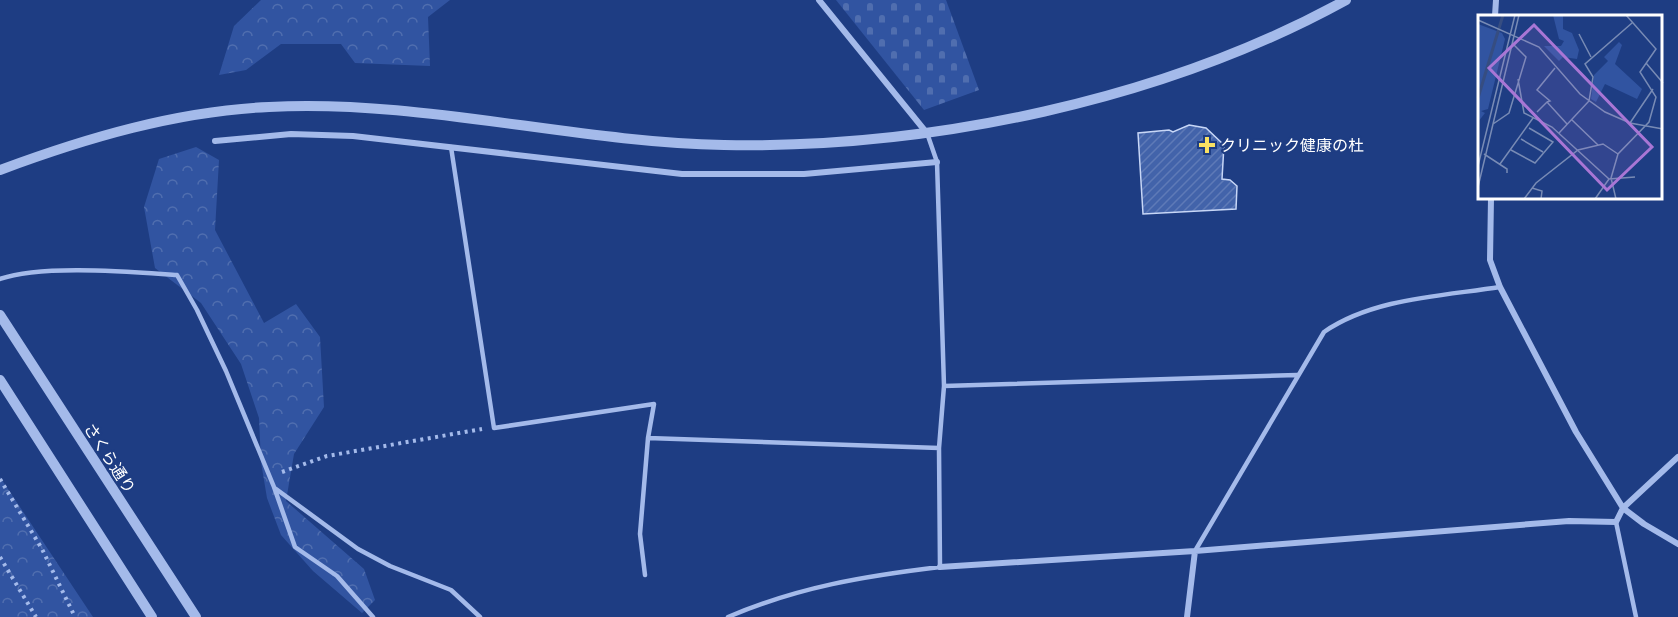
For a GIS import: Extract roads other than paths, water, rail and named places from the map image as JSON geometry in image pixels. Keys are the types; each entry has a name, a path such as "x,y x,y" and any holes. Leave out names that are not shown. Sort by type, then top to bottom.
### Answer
{"street":[{"path":"819,0 927,134"},
{"path":"0,170 59,148 194,114 269,107 338,107 414,112 649,140 724,145 810,144 927,134 1008,120 1112,94 1200,65 1346,0"},
{"path":"215,141 291,134 353,136 682,174 804,174 937,162"},
{"path":"1491,200 1490,260 1500,287 1575,432 1623,508 1644,524 1678,544"},
{"name":"さくら通り","path":"0,315 196,617"},
{"path":"0,380 152,617"},
{"path":"940,567 1195,551 1569,522 1616,522 1623,508 1678,457"},
{"path":"1187,617 1195,551"}],"lane":[{"path":"728,617 767,600 854,577 940,567 939,448 944,386 937,162 927,134"},
{"path":"451,147 494,428 654,404 648,438 640,534 645,575"},
{"path":"0,279 12,274 45,272 177,275 197,310 226,371 270,476 295,547 337,576 373,617"},
{"path":"1195,551 1297,375 1324,333 1341,320 1406,301 1500,287"},
{"path":"944,386 1297,375"},
{"path":"648,438 939,448"},
{"path":"274,488 358,549 390,566 451,590 480,617"},
{"path":"1616,522 1636,617"}],"place":[{"name":"クリニック健康の杜","path":"1207,145"}]}
